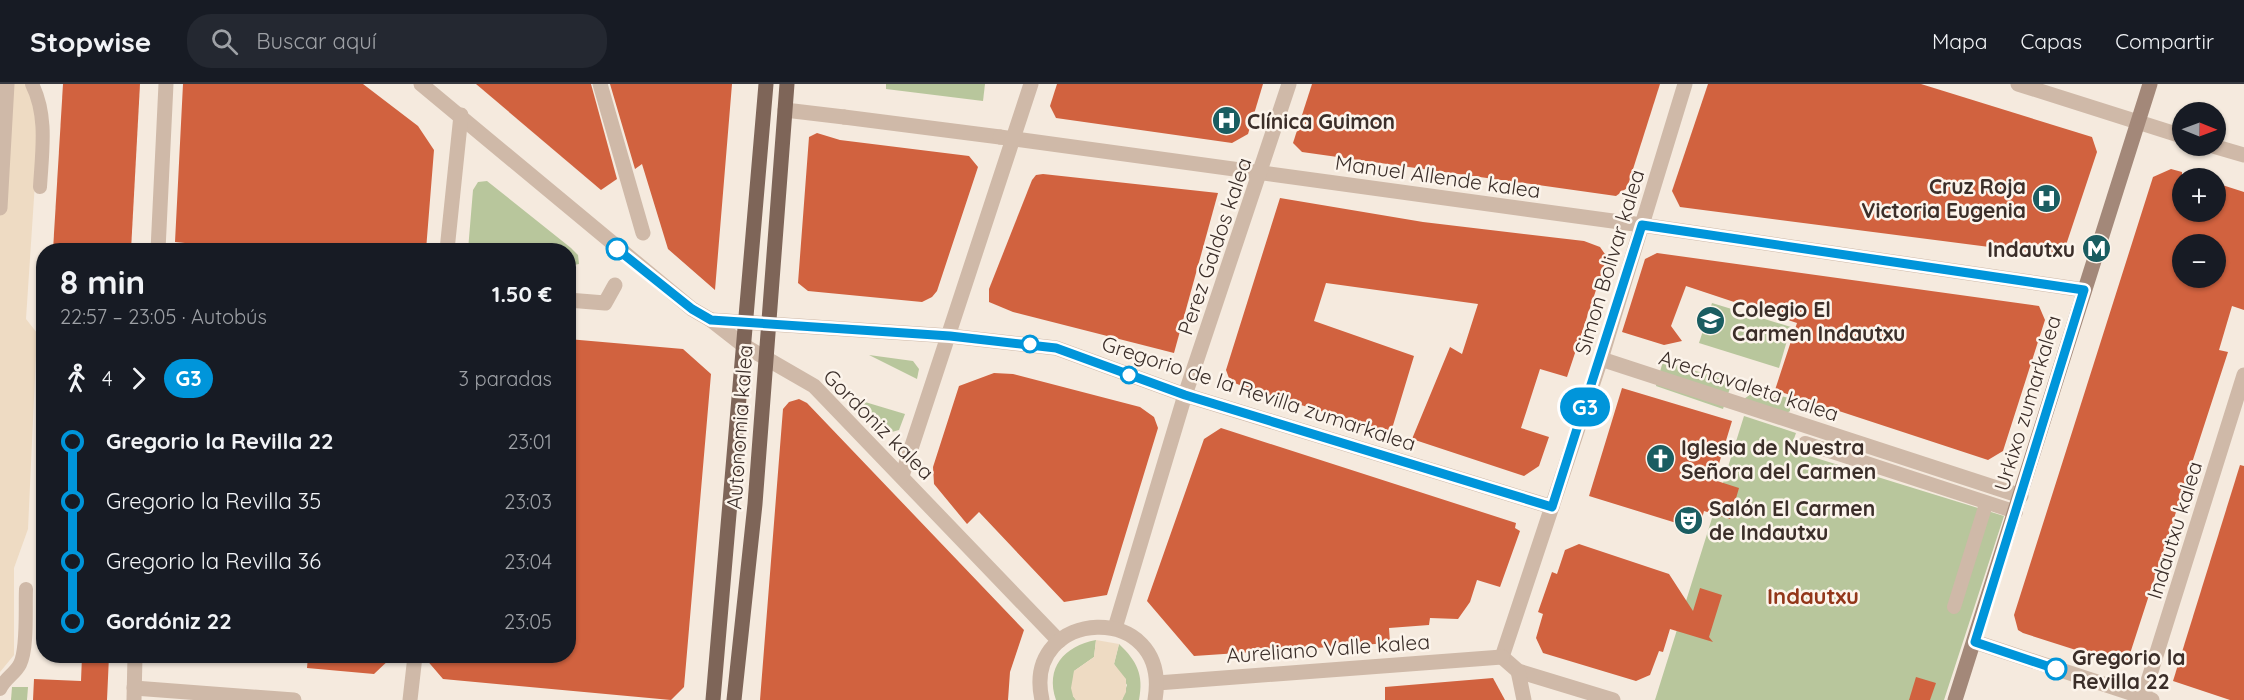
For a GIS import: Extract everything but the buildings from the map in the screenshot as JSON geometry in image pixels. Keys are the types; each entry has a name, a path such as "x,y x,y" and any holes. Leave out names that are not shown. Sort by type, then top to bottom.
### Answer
{"main road":[{"name":"Autonomia kalea","path":"713,700 766,84"},
{"name":"Autonomia kalea","path":"734,700 755,504 787,84"},
{"name":"Urkixo zumarkalea","path":"1955,700 2150,84"}],"street":[{"path":"0,208 7,84"},
{"path":"158,243 166,84"},
{"name":"Gordoniz kalea","path":"421,84 692,309 711,320 743,345 814,386 1059,641"},
{"path":"600,84 643,233"},
{"path":"902,476 950,336 1006,138 1031,84"},
{"name":"Perez Galdos kalea","path":"1115,628 1185,395 1289,84"},
{"name":"Simon Bolivar kalea","path":"1502,657 1601,358 1685,84"},
{"path":"2019,84 2172,133"},
{"name":"Manuel Allende kalea","path":"785,110 1642,225 2084,290"},
{"path":"448,243 461,115"},
{"path":"2226,150 2244,155"},
{"path":"576,301 605,303 615,285"},
{"path":"711,320 767,324"},
{"name":"Gregorio de la Revilla zumarkalea","path":"767,324 950,336 1056,348 1185,395 1552,507"},
{"name":"Arechavaleta kalea","path":"1601,358 2021,496"},
{"name":"Indautxu kalea","path":"2148,699 2244,375"},
{"path":"1042,700 1041,672 1048,655 1059,641 1080,629 1106,626 1132,636 1145,648 1154,665 1157,683 1155,700"},
{"path":"1975,642 2148,699"},
{"path":"1502,657 1518,671 1612,700"},
{"name":"Aureliano Valle kalea","path":"1157,683 1502,657"},
{"path":"135,663 134,694 294,700"},
{"path":"410,700 414,663"},
{"path":"1518,671 1524,700"}],"lane":[{"path":"32,84 46,104 40,187"},
{"path":"1805,443 2016,512"},
{"path":"1954,607 1986,504"},
{"path":"0,689 4,679 15,670 23,656 26,589"}],"green space":[{"path":"886,84 985,84 983,101 886,89"},
{"path":"487,181 565,243 469,243 473,190 478,182"},
{"path":"576,253 578,255 579,264 576,265"},
{"path":"1712,303 1791,327 1779,368 1699,343"},
{"path":"869,355 913,361 919,369 917,379"},
{"path":"1663,361 1732,382 1723,409 1656,386"},
{"path":"1757,390 1766,391 1768,398 1781,396 1789,398 1790,411 1787,413 1738,403"},
{"path":"855,399 905,414 899,430 888,433"},
{"path":"1744,416 1796,433 1790,450 2004,516 1944,700 1655,700"},
{"path":"1096,640 1094,657 1074,671 1073,696 1076,700 1056,700 1053,678 1060,660 1075,647"},
{"path":"1119,644 1138,669 1141,683 1139,700 1122,700 1127,685 1114,664"},
{"path":"12,687 28,687 27,700 11,700"}],"shaded area":[{"path":"0,84 29,84 39,122 26,319 36,332 28,529 14,568 14,655 0,672"},
{"path":"1096,640 1119,644 1114,664 1126,679 1126,692 1122,700 1076,700 1073,696 1071,688 1074,671 1094,657"}],"bus line":[{"name":"G3","path":"617,249 692,309 711,320 950,336 1056,348 1185,395 1552,507 1642,225 2084,290 1975,642 2056,669"}],"place":[{"name":"Clínica Guimon","path":"1226,121"},
{"name":"Cruz Roja Victoria Eugenia","path":"2047,198"},
{"name":"Indautxu","path":"2096,249"},
{"name":"Colegio El Carmen Indautxu","path":"1711,321"},
{"name":"Iglesia de Nuestra Señora del Carmen","path":"1660,459"},
{"name":"Salón El Carmen de Indautxu","path":"1688,520"},
{"name":"Gregorio la Revilla 22","path":"2056,669"}],"district":[{"name":"Indautxu","path":"1813,596"}]}
